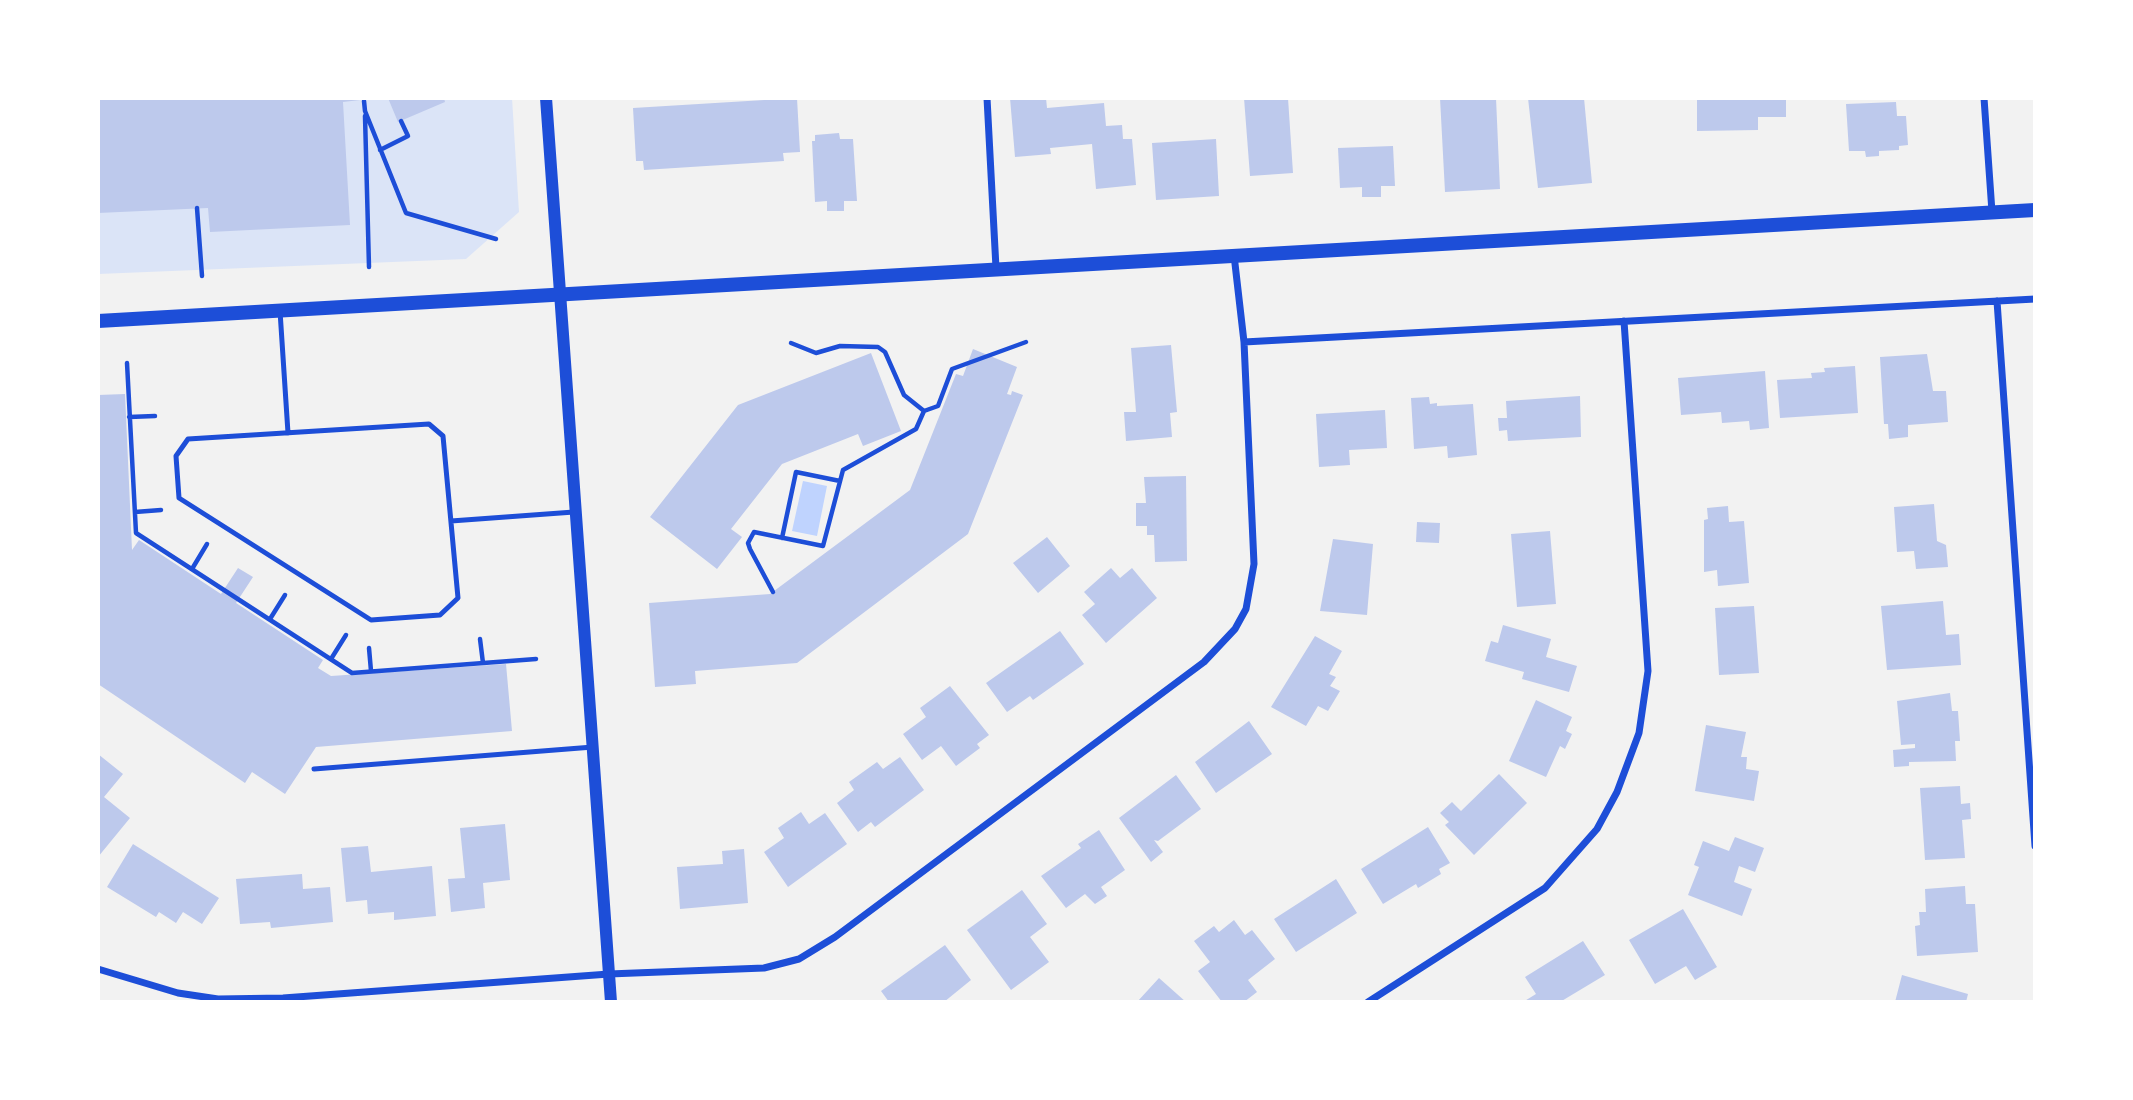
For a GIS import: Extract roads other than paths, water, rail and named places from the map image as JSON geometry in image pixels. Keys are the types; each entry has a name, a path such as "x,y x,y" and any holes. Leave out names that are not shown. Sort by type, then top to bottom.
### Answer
{"main road":[{"path":"98,321 2035,210"}],"street":[{"path":"546,98 611,1002"},
{"path":"987,98 996,268"},
{"path":"1984,98 1992,213"},
{"path":"98,969 178,993 218,1000 283,998 609,974 764,968 799,959 835,937 1182,678 1224,642 1246,609 1254,564 1244,342 1234,254"},
{"path":"1244,342 2035,299"},
{"path":"1997,301 2035,846"},
{"path":"1368,1002 1545,888 1597,829 1626,768 1639,733 1648,670 1624,321"}],"lane":[{"path":"280,311 288,433"},
{"path":"429,424 443,436 451,521 458,598 440,615 371,620 179,498 176,456 188,439 429,424"},
{"path":"451,521 575,512"},
{"path":"314,769 593,747"}],"water":[{"path":"803,481 827,486 817,536 792,531"}]}
